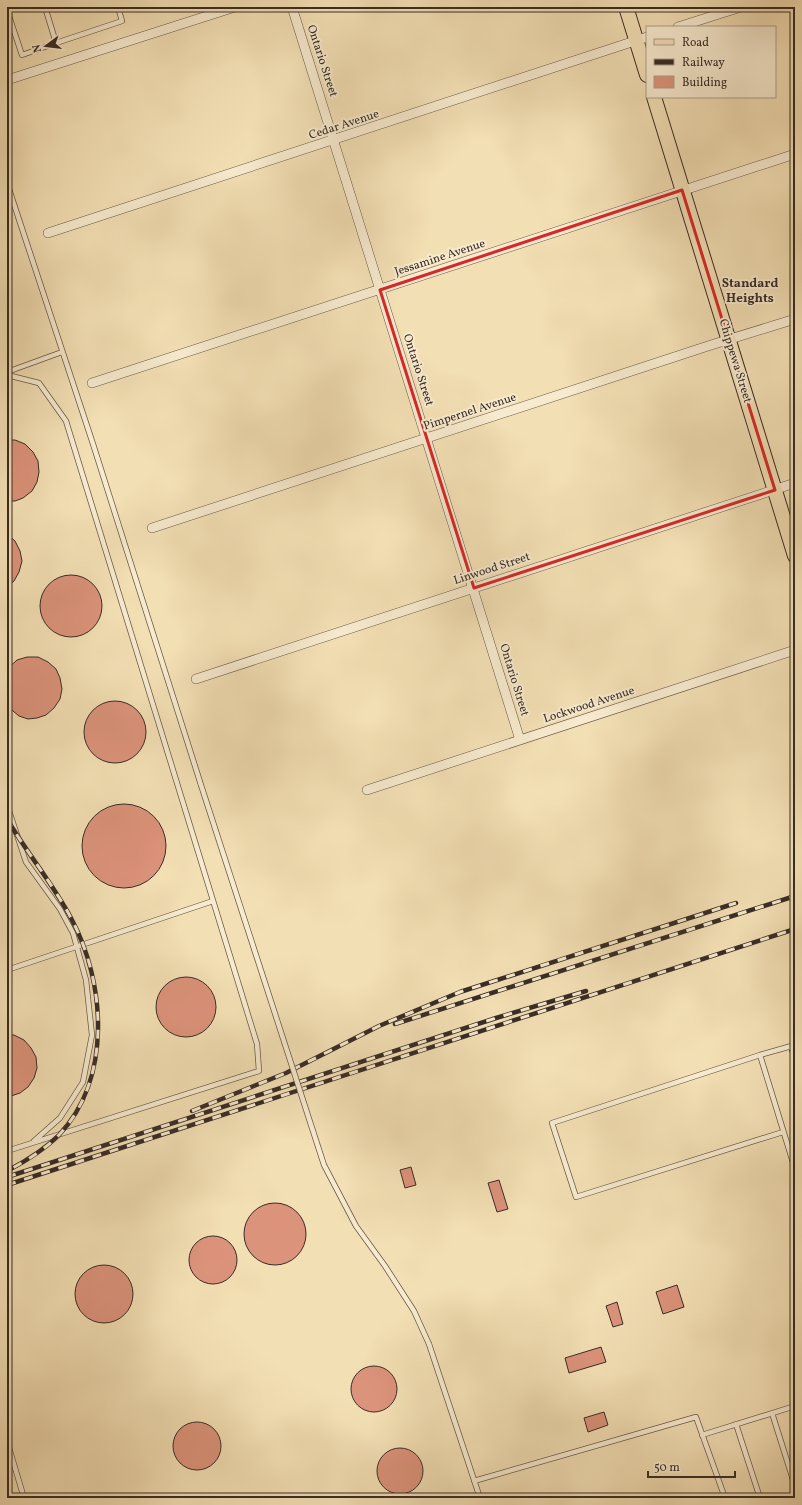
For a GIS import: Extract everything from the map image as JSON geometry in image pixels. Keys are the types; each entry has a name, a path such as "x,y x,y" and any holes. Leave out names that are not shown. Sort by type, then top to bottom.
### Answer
{"main road":[{"path":"626,7 641,39 646,69"},
{"name":"Chippewa Street","path":"654,98 795,556"}],"street":[{"path":"7,80 235,7"},
{"name":"Ontario Street","path":"292,7 474,588 520,740"},
{"path":"681,26 741,7"},
{"name":"Cedar Avenue","path":"48,233 334,141 641,39"},
{"name":"Jessamine Avenue","path":"92,383 795,154"},
{"name":"Pimpernel Avenue","path":"152,528 795,319"},
{"name":"Linwood Street","path":"196,679 795,483"},
{"name":"Lockwood Avenue","path":"367,790 795,650"}],"lane":[{"path":"45,7 56,43"},
{"path":"7,10 22,55 122,21 118,7"},
{"path":"7,183 324,1165 356,1226 385,1266 414,1312 429,1344 480,1498"},
{"path":"7,373 62,352"},
{"path":"7,373 39,383 66,422 257,1044 259,1071 7,1151"},
{"path":"7,804 26,862 60,909 73,933 86,980 92,1035 83,1082 60,1118 31,1143"},
{"path":"7,970 213,901"},
{"path":"783,1132 576,1197 552,1123 760,1055 793,1046 795,1059"},
{"path":"760,1055 795,1169"},
{"path":"702,1435 795,1406"},
{"path":"772,1413 795,1486"},
{"path":"474,1481 696,1417 725,1498"},
{"path":"736,1424 760,1498"},
{"path":"7,1441 24,1498"}],"highlighted area":[{"path":"682,190 775,490 474,588 380,290"}],"building":[{"path":"7,440 15,440 25,444 33,452 38,461 39,472 37,482 32,491 23,498 15,501 7,501"},
{"path":"7,534 15,541 20,551 22,561 19,572 14,581 7,587"},
{"path":"71,575 83,578 93,584 99,594 102,606 99,618 93,628 83,634 71,637 59,634 49,628 43,618 40,606 43,594 49,584 59,578"},
{"path":"27,657 38,657 48,662 56,669 60,678 62,689 60,699 54,708 46,715 28,719 19,716 7,706 7,669 17,660"},
{"path":"115,701 127,704 137,710 143,720 146,732 143,744 137,754 127,760 115,763 103,760 93,754 87,744 84,732 87,720 93,710 103,704"},
{"path":"124,804 140,807 154,816 163,830 166,846 163,862 154,876 140,885 124,888 108,885 94,876 85,862 82,846 85,830 94,816 108,807"},
{"path":"186,977 203,982 211,990 216,1007 211,1024 203,1032 186,1037 169,1032 161,1024 156,1007 161,990 169,982"},
{"path":"7,1035 14,1035 24,1040 36,1057 37,1068 34,1078 28,1087 20,1093 11,1096 7,1096"},
{"path":"411,1167 416,1185 405,1188 400,1170"},
{"path":"499,1180 508,1209 497,1212 488,1183"},
{"path":"275,1203 292,1208 297,1212 301,1217 306,1234 301,1251 297,1256 292,1260 275,1265 258,1260 253,1256 249,1251 244,1234 249,1217 253,1212 258,1208"},
{"path":"208,1236 218,1236 230,1243 237,1255 237,1265 230,1277 218,1284 208,1284 200,1280 193,1273 189,1265 189,1255 193,1247 200,1240"},
{"path":"98,1265 110,1265 125,1273 133,1288 133,1300 125,1315 110,1323 98,1323 83,1315 75,1300 75,1288 83,1273"},
{"path":"677,1285 684,1307 663,1314 656,1292"},
{"path":"617,1302 623,1324 613,1327 606,1306"},
{"path":"601,1347 606,1362 569,1373 565,1358"},
{"path":"369,1366 379,1366 387,1370 393,1376 397,1384 397,1394 393,1402 387,1408 379,1412 369,1412 361,1408 355,1402 351,1394 351,1384 355,1376 361,1370"},
{"path":"604,1412 608,1425 588,1432 584,1418"},
{"path":"192,1422 202,1422 214,1429 221,1441 221,1451 214,1463 202,1470 192,1470 184,1466 177,1459 173,1451 173,1441 177,1433 184,1426"},
{"path":"405,1448 409,1449 419,1458 422,1462 422,1480 413,1490 405,1494 395,1494 387,1490 378,1480 377,1466 381,1458 391,1449"}],"railway":[{"path":"7,819 64,905 83,944 91,971 97,1000 98,1030 95,1059 88,1087 76,1112 59,1135 47,1146 7,1171"},
{"path":"395,1024 795,896"},
{"path":"192,1111 286,1073 379,1026 460,992 736,903"},
{"path":"7,1185 795,929"},
{"path":"7,1177 496,1018 586,991"}],"district":[{"name":"Standard Heights","path":"750,292"}]}
